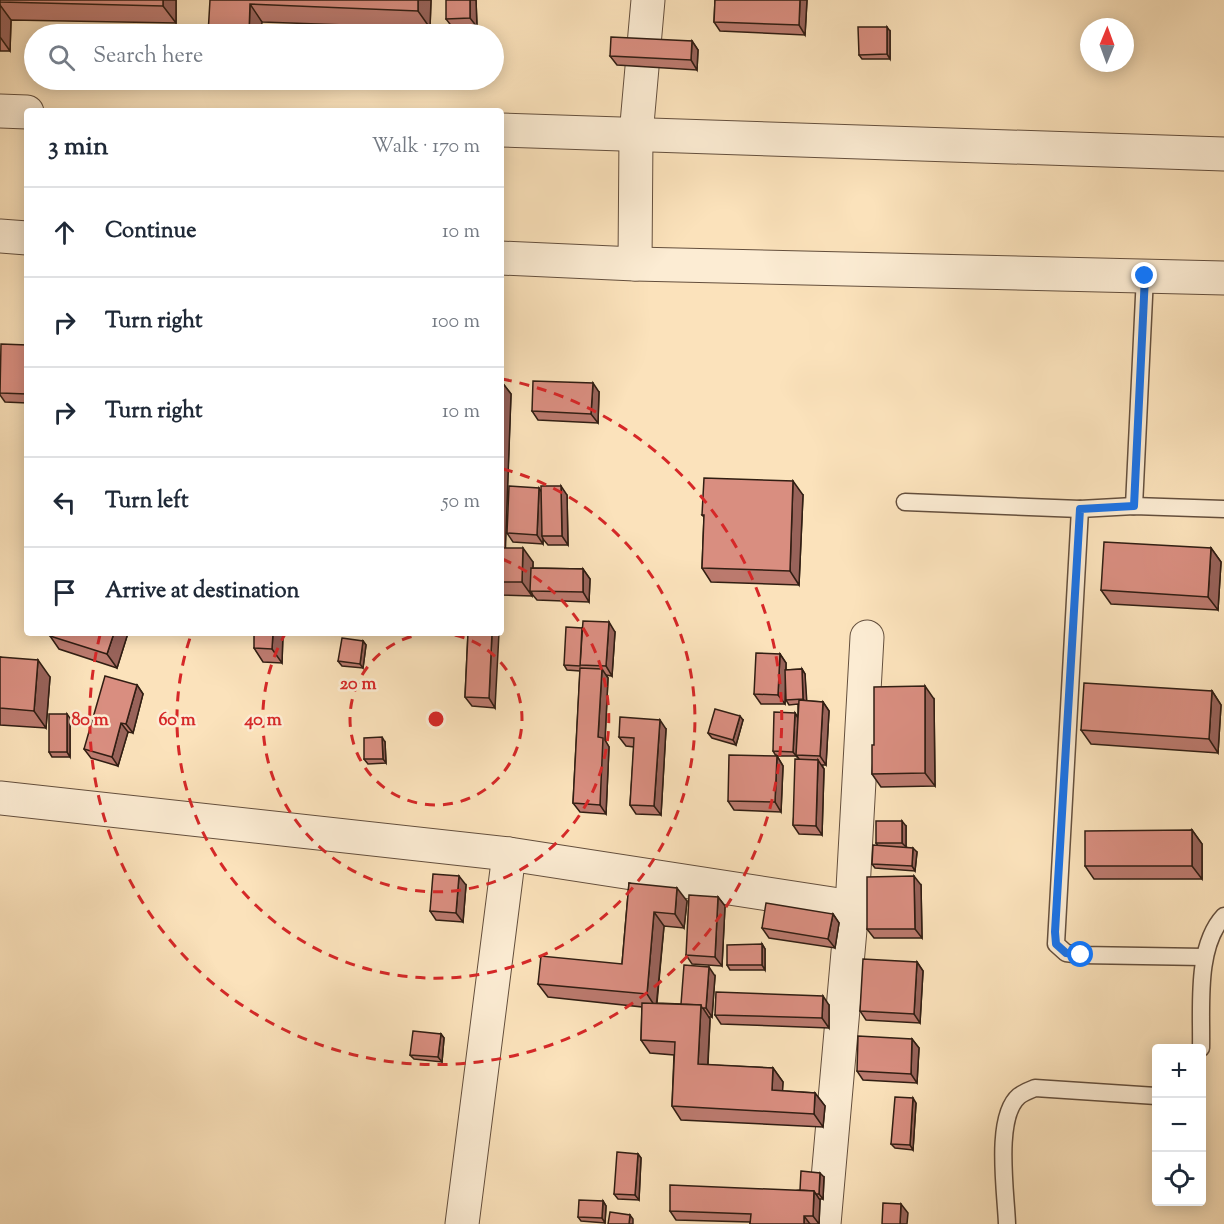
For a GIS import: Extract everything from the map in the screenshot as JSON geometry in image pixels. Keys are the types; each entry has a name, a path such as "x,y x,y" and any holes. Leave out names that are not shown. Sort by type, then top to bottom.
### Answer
{"street":[{"path":"635,264 636,135 648,0"},
{"path":"0,111 24,112"},
{"path":"504,130 1224,154"},
{"path":"0,236 24,238"},
{"path":"504,258 635,264 1224,278"},
{"path":"824,1224 852,908 867,636"},
{"path":"0,798 509,854 852,908"},
{"path":"462,1224 509,854"}],"lane":[{"path":"1134,506 1145,276"},
{"path":"905,502 1080,509 1134,506 1224,509"},
{"path":"1080,509 1056,944 1066,953 1081,955 1204,957"},
{"path":"1201,1044 1204,957 1217,924 1224,916"},
{"path":"1007,1224 1003,1132 1007,1115 1018,1096 1035,1088 1152,1096"}],"building":[{"path":"0,0 163,0 163,6 0,2"},
{"path":"210,0 418,0 418,11 250,4 249,24 209,24"},
{"path":"446,0 470,0 470,18 446,19"},
{"path":"715,0 800,0 799,25 714,22"},
{"path":"858,27 887,27 887,54 859,55"},
{"path":"611,37 692,41 691,60 610,56"},
{"path":"1,344 24,345 24,394 0,393"},
{"path":"533,381 593,383 591,414 532,411"},
{"path":"704,478 793,481 790,571 702,568"},
{"path":"509,486 539,488 537,535 507,533"},
{"path":"541,486 561,486 562,536 542,536"},
{"path":"1104,542 1211,548 1208,597 1101,590"},
{"path":"504,548 523,548 522,582 504,582"},
{"path":"531,568 583,569 583,592 530,591"},
{"path":"583,621 609,622 606,666 580,665"},
{"path":"566,627 582,628 580,666 564,665"},
{"path":"50,636 113,636 107,654"},
{"path":"254,636 273,636 272,649 254,648"},
{"path":"468,636 492,636 489,698 465,697"},
{"path":"342,638 363,641 360,664 338,661"},
{"path":"756,653 780,654 778,695 754,694"},
{"path":"0,657 38,660 34,711 0,708"},
{"path":"580,668 602,669 598,737 603,738 600,805 573,803"},
{"path":"802,669 803,699 786,700 785,670"},
{"path":"105,676 137,685 126,724 121,723 112,757 84,749"},
{"path":"1084,683 1212,691 1209,739 1081,730"},
{"path":"925,686 925,773 872,774 874,687"},
{"path":"799,700 823,702 820,756 796,755"},
{"path":"715,709 740,716 733,740 708,733"},
{"path":"774,712 795,713 793,752 773,751"},
{"path":"49,714 67,714 67,752 49,752"},
{"path":"620,717 660,720 654,806 630,805 634,738 619,737"},
{"path":"382,737 383,759 364,759 364,738"},
{"path":"729,755 777,756 775,802 728,801"},
{"path":"795,759 818,760 816,826 793,825"},
{"path":"876,821 902,821 902,843 876,843"},
{"path":"1192,830 1192,866 1085,866 1085,831"},
{"path":"873,845 913,848 912,866 872,864"},
{"path":"433,874 459,876 456,913 430,911"},
{"path":"914,876 915,929 867,929 867,877"},
{"path":"629,883 677,888 675,914 654,912 647,994 538,984 541,956 622,964"},
{"path":"689,895 718,897 715,957 686,955"},
{"path":"766,903 833,914 828,939 762,928"},
{"path":"762,944 762,965 727,965 727,945"},
{"path":"863,959 917,962 914,1014 860,1011"},
{"path":"684,965 709,967 706,1008 702,1008 701,1005 681,1004"},
{"path":"716,992 823,996 822,1018 715,1015"},
{"path":"642,1003 701,1005 698,1064 773,1068 772,1090 815,1093 814,1114 672,1106 675,1042 641,1040"},
{"path":"413,1031 441,1034 438,1057 410,1055"},
{"path":"858,1036 912,1039 911,1074 857,1071"},
{"path":"895,1097 913,1098 910,1145 891,1144"},
{"path":"617,1152 638,1154 635,1195 614,1194"},
{"path":"801,1171 820,1173 819,1194 814,1191 800,1190"},
{"path":"670,1185 814,1191 813,1216 804,1216 804,1224 750,1224 751,1214 670,1211"},
{"path":"579,1200 603,1201 602,1218 578,1217"},
{"path":"883,1203 901,1204 900,1224 882,1224"},
{"path":"610,1212 630,1215 629,1224 608,1224"}],"route":[{"path":"1081,955 1066,953 1056,944 1055,932 1080,509 1134,506 1145,276"}]}
